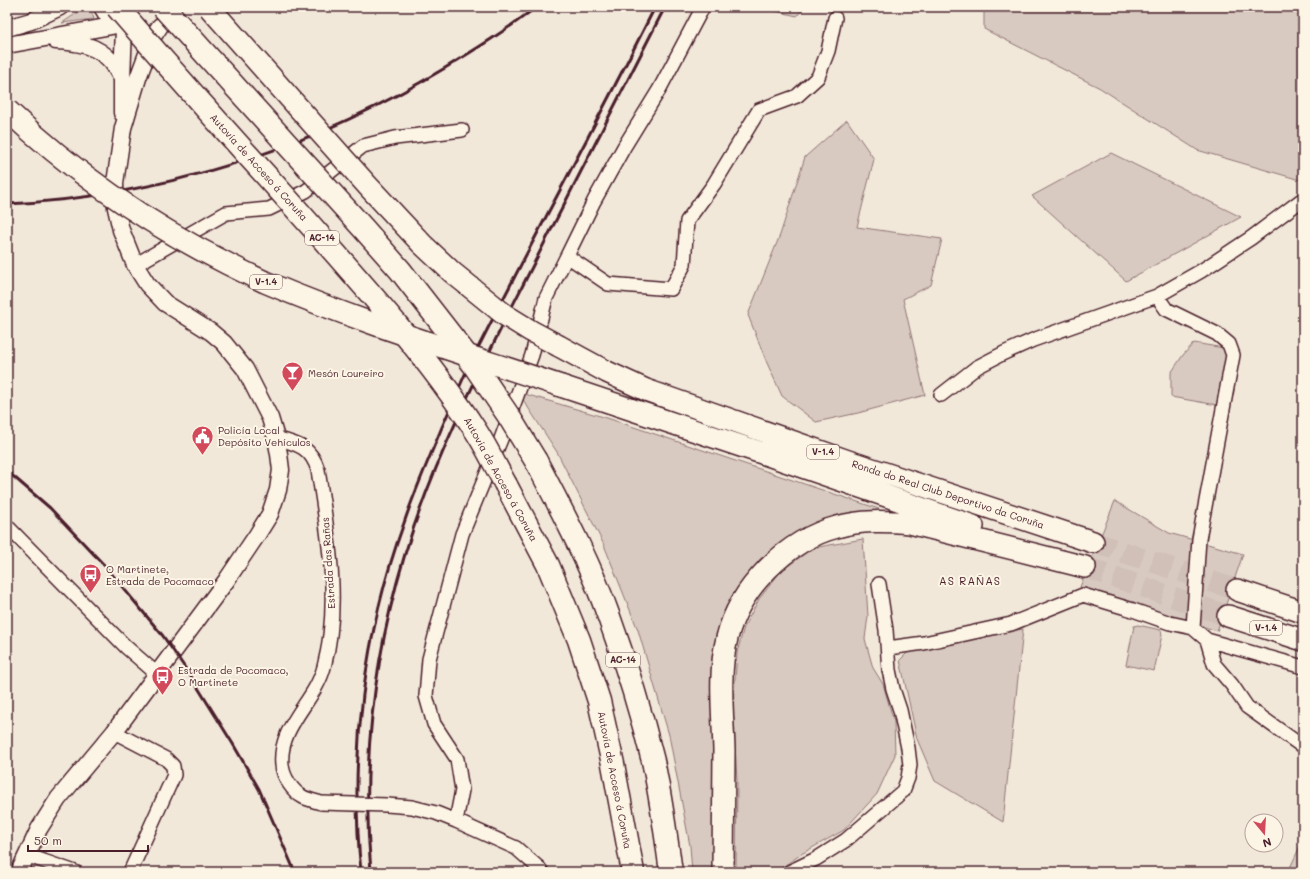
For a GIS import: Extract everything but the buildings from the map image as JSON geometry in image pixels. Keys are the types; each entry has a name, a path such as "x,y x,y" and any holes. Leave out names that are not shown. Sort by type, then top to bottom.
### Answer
{"highway":[{"name":"Ronda do Real Club Deportivo da Coruña","path":"209,7 366,185 422,244 453,272 506,315 531,331 607,372 646,390 848,461 1093,542"},
{"name":"AC-14","path":"162,16 363,228 400,270 474,365 508,415 536,461 570,524 609,616 636,698 653,763 665,828 671,872"},
{"name":"Autovía de Acceso á Coruña","path":"119,20 184,84 374,297 408,338 449,392 476,432 506,485 548,566 579,640 599,701 614,764 633,872"},
{"name":"Ronda do Real Club Deportivo da Coruña","path":"7,110 57,154 99,187 150,222 202,251 263,281 329,307 905,502 1085,567 910,523 886,521 861,522 837,527 811,537 791,549 773,564 753,585 739,607 727,638 722,687 724,777 723,872"},
{"path":"1237,590 1303,612"},
{"name":"V-1.4","path":"1228,616 1303,640"}],"street":[{"path":"7,28 31,21 60,7"},
{"path":"102,7 108,18 119,20 136,32 149,31 162,16"},
{"path":"162,16 169,18 176,7"},
{"path":"456,822 462,790 457,759 434,724 426,696 429,658 462,534 501,439 532,355 546,298 594,202 624,147 659,90 703,7"},
{"path":"19,872 39,829 58,799 114,732 258,536 270,514 278,490 280,470 276,438 270,418 244,370 224,344 211,332 165,303 147,284 135,265 121,230 116,208 115,183 123,128 140,71 162,16"},
{"path":"567,256 608,284 671,289 684,265 687,221 714,184 759,110 797,96 818,77 828,51 835,18"},
{"path":"7,45 35,40 119,20"},
{"path":"119,20 123,128"},
{"path":"35,40 75,42 96,49 112,62 122,78"},
{"path":"135,265 226,213 269,209 306,191 363,146 394,138 462,130"},
{"path":"941,395 977,367 1004,353 1033,340 1157,296 1201,271 1251,238 1303,199"},
{"path":"1157,296 1166,309 1217,334 1229,344 1233,355 1199,539 1193,628"},
{"name":"Estrada das Rañas","path":"276,438 290,442 309,452 315,460 318,470 328,542 332,590 331,632 324,669 319,681 293,720 281,754 282,767 287,780 294,790 303,797 321,803 412,807 436,814 516,848 542,872"},
{"path":"7,526 126,647 157,674"},
{"path":"789,872 846,840 903,791 908,778 910,765 908,748 900,710 889,670 886,630 879,584"},
{"path":"888,648 924,643 1011,624 1083,595 1170,623 1193,628 1207,640 1303,668"},
{"path":"1207,640 1214,664 1248,707 1299,744"},
{"path":"114,732 166,759 173,766 174,775 130,872"},
{"path":"26,855 74,872"}],"shaded area":[{"path":"86,7 90,7 94,19 62,23"},
{"path":"772,7 805,7 797,16 771,10"},
{"path":"984,7 1303,7 1303,179 1300,180 1197,150 1100,88 984,29"},
{"path":"847,120 874,159 857,227 942,239 931,285 903,299 925,395 858,413 816,422 782,396 748,315 780,235 805,157"},
{"path":"1111,153 1241,217 1126,281 1032,196"},
{"path":"1194,343 1224,348 1228,354 1217,405 1171,397 1171,373 1183,355"},
{"path":"518,392 607,418 879,509 879,513 828,520 796,533 760,559 727,609 717,872 692,872 690,846 669,735 638,630 604,545 557,452"},
{"path":"1115,501 1169,533 1243,554 1217,631 1080,587"},
{"path":"863,539 868,616 865,639 873,668 883,684 894,722 895,755 877,794 844,830 803,853 775,872 736,872 737,781 733,706 737,653 744,627 759,599 781,571 813,548"},
{"path":"1138,625 1161,630 1162,635 1154,671 1126,665 1134,626"},
{"path":"1023,629 1003,822 935,781 917,739 900,660 912,648"},
{"path":"1303,840 1303,872 1288,872"}],"tunnel":[{"path":"1093,542 1237,590"},
{"path":"1085,567 1228,616"}],"railway":[{"path":"7,204 65,199 122,191 179,179 235,163 289,144 343,122 395,97 480,46 514,24 536,7"},
{"path":"361,872 357,784 363,695 379,607 390,565 404,523 422,475 466,372 655,7"},
{"path":"371,872 368,832 369,752 378,672 394,593 417,518 445,446 477,376 665,7"},
{"path":"7,471 50,508 105,566 163,636 190,675 259,789 295,872"}],"place":[{"name":"Mesón Loureiro","path":"292,392"},
{"name":"Policía Local Depósito Vehículos","path":"203,456"},
{"name":"O Martinete, Estrada de Pocomaco","path":"91,594"},
{"name":"Estrada de Pocomaco, O Martinete","path":"163,696"}],"district":[{"name":"AS RAÑAS","path":"970,581"}]}
